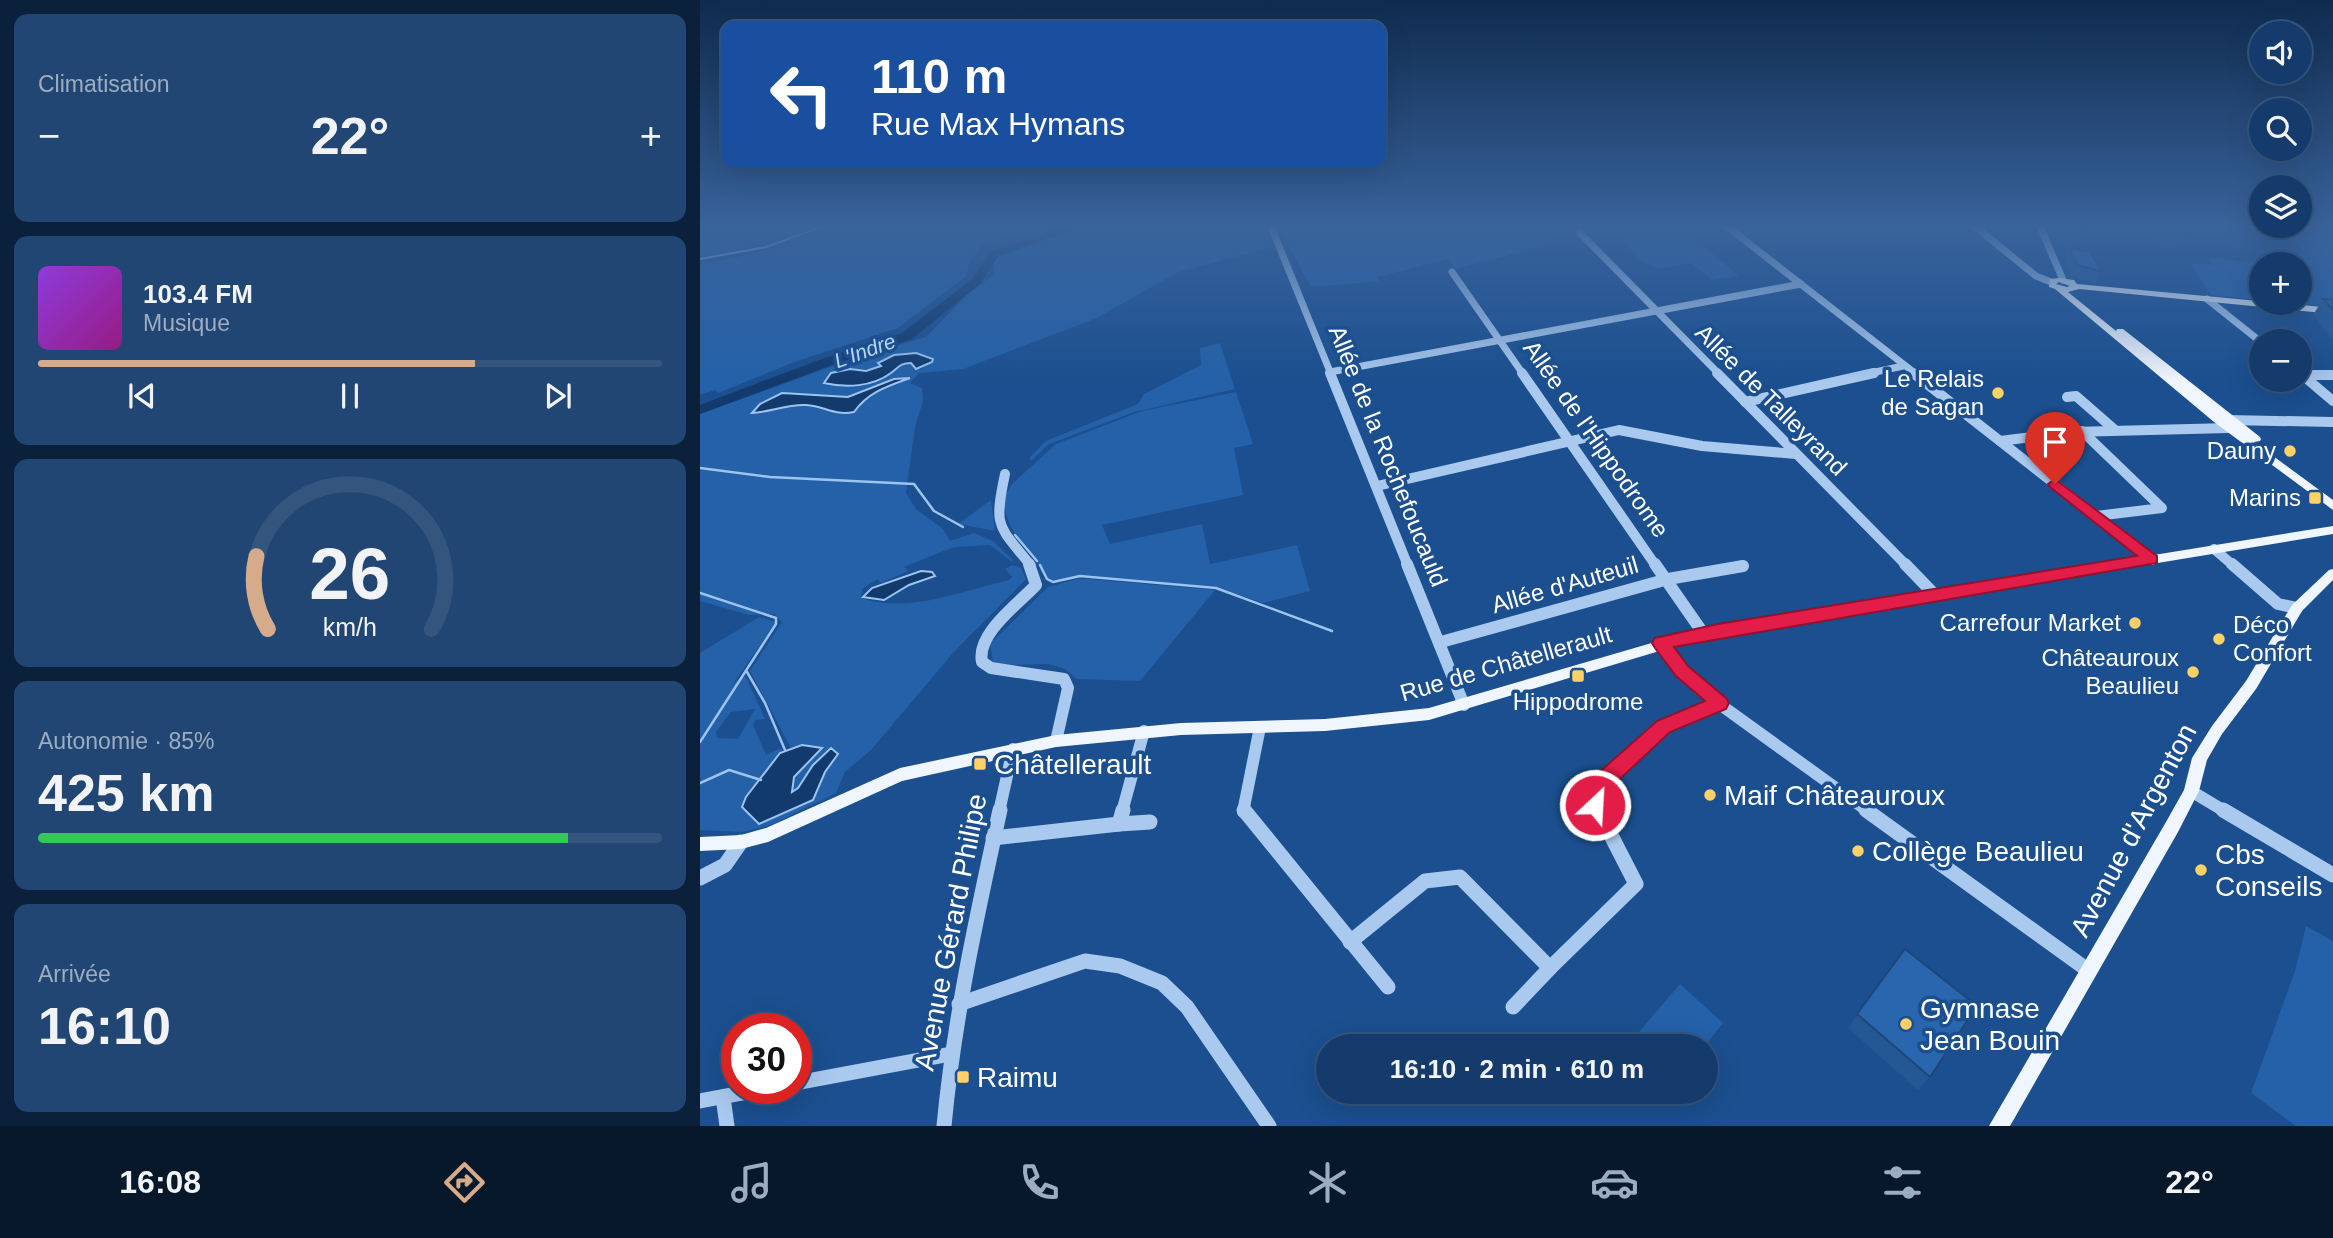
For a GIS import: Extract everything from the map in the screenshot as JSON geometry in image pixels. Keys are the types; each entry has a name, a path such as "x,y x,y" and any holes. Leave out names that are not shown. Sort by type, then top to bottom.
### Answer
{"main road":[{"path":"2058,284 2333,311"},
{"path":"2058,284 2218,420 2231,424 2333,500"},
{"path":"2075,287 2075,296 2333,506"},
{"name":"Rue de Châtellerault","path":"700,844 741,842 792,825 900,775 1013,749 1144,731 1390,720 1429,714 1661,643 1703,633 2333,530"},
{"name":"Avenue d'Argenton","path":"2006,1123 2191,791 2200,758 2230,710 2251,685 2297,608 2333,573"}],"street":[{"name":"Allée de la Rochefoucauld","path":"1291,277 1441,642 1464,705"},
{"name":"Allée de l'Hippodrome","path":"1455,277 1502,340 1703,633"},
{"name":"Allée de Talleyrand","path":"1624,277 1935,595"},
{"path":"1791,277 2152,559"},
{"path":"2038,277 2058,284"},
{"path":"2056,277 2058,284"},
{"path":"1330,372 1801,284"},
{"path":"2207,299 2249,332"},
{"path":"1745,402 1903,366"},
{"path":"2312,374 2333,375"},
{"path":"2312,384 2333,401"},
{"path":"2067,397 2076,396 2115,430"},
{"path":"2000,440 2082,431 2333,422"},
{"path":"1377,486 1630,430 1702,446 1796,454"},
{"path":"2082,431 2162,508 2096,516"},
{"path":"1005,474 1000,502 1004,536 1028,562 1037,578 1036,585 987,637 981,646 980,658 986,668 998,673 1044,673 1064,679 1068,688 1056,741"},
{"path":"2214,549 2278,604 2297,608"},
{"name":"Allée d'Auteuil","path":"1441,642 1668,579 1743,566"},
{"path":"1661,643 1682,671 1720,703 2089,971"},
{"path":"1513,1007 1636,884 1595,805 1594,789 1664,726 1720,703"},
{"path":"1260,727 1243,813 1388,987"},
{"path":"1119,824 1144,731"},
{"name":"Avenue Gérard Philipe","path":"944,1126 959,1004 1013,749"},
{"path":"2191,791 2332,871"},
{"path":"993,838 1150,822"},
{"path":"700,878 718,870 734,858 741,842"},
{"path":"1350,942 1425,881 1460,877 1550,968"},
{"path":"959,1004 1085,961 1120,966 1162,983 1187,1007 1269,1126"},
{"path":"812,1080 951,1054"},
{"path":"700,1101 721,1097"},
{"path":"724,1104 727,1126"}],"shaded area":[{"path":"700,277 965,277 898,328 797,361 718,393 715,390 700,395"},
{"path":"991,277 1170,277 1097,318 963,369 919,373 910,383 922,388 923,401 915,427 906,493 916,509 943,529 950,541 974,533 993,541 1013,560 1012,562 990,545 954,547 904,567 908,571 881,583 877,579 862,589 861,598 898,603 935,599 1009,580 1012,577 1005,569 1012,565 1021,568 1026,579 953,653 871,750 845,772 836,793 771,825 742,832 700,830 700,653 759,617 776,622 733,684 743,676 746,677 765,719 755,720 753,725 766,755 781,748 783,752 746,797 813,800 832,762 813,765 798,788 792,792 794,777 822,749 803,745 791,748 750,671 782,622 774,614 749,615 700,601 700,414 858,357 926,337 965,297","holes":["916,353 933,359 921,369 906,363 891,374 865,384 841,387 831,373 879,368","909,378 872,395 854,412 841,413 806,405 752,413 776,396 850,396","755,709 738,739 717,738 716,732 731,712"]},
{"path":"1305,277 1380,277 1379,281 1311,287"},
{"path":"1708,277 1735,277 1712,280"},
{"path":"2199,277 2249,277 2249,299 2211,295"},
{"path":"2312,277 2333,277 2333,307 2312,305"},
{"path":"1220,343 1235,389 1134,412 1049,444 1031,461 1030,457 1046,441 1138,404 1144,394 1201,365 1200,348"},
{"path":"916,353 933,359 932,362 916,369 911,363 904,364 884,378 867,384 841,386 824,383 831,373 850,369 866,371 881,366 878,363 894,355"},
{"path":"910,378 872,395 854,412 841,413 799,405 752,413 760,404 782,393 848,397 894,379"},
{"path":"1236,392 1253,444 1234,448 1243,495 1102,525 1110,544 1202,524 1210,564 1297,545 1310,591 1263,603 1217,587 1084,575 1061,581 1049,580 1015,534 1009,521 1005,509 1006,496 1012,484 1056,444 1142,411"},
{"path":"991,500 995,531 958,524"},
{"path":"921,571 932,572 935,576 909,585 884,600 863,597 872,588"},
{"path":"1077,579 1215,590 1140,681 1077,679 1065,669 1048,664 1003,665 993,662 990,644 1048,587"},
{"path":"802,745 822,748 794,777 792,792 798,788 813,765 831,748 838,754 825,772 813,800 759,824 742,807 746,797 780,753"},
{"path":"2306,926 2333,941 2333,1126 2296,1126 2251,1093 2295,971"},
{"path":"1680,984 1723,1023 1714,1034 1637,1034"}],"building":[{"path":"2323,299 2333,300 2333,310"},
{"name":"Gymnase Jean Bouin","path":"1905,949 1977,1006 1930,1077 1857,1014"}],"waterway":[{"name":"L'Indre","path":"700,410 827,362 907,336 979,277"},
{"path":"700,468 770,477 914,484 934,511 963,527"},
{"path":"1015,535 1037,561"},
{"path":"1040,565 1047,579 1053,582 1080,576 1216,588 1332,631"},
{"path":"700,593 776,618 776,624 700,742"},
{"path":"747,672 765,703 785,750"},
{"path":"700,783 729,770 761,780"}],"place":[{"name":"Le Relais de Sagan","path":"1998,393"},
{"name":"Dauny","path":"2290,451"},
{"name":"Marins","path":"2315,498"},
{"name":"Carrefour Market","path":"2135,623"},
{"name":"Déco Confort","path":"2219,639"},
{"name":"Châteauroux Beaulieu","path":"2193,672"},
{"name":"Hippodrome","path":"1578,676"},
{"name":"Châtellerault","path":"980,764"},
{"name":"Maif Châteauroux","path":"1710,795"},
{"name":"Collège Beaulieu","path":"1858,851"},
{"name":"Cbs Conseils","path":"2201,870"},
{"name":"Gymnase Jean Bouin","path":"1906,1024"},
{"name":"Raimu","path":"963,1077"}],"route":[{"path":"1595,805 1594,789 1664,726 1720,703 1700,690 1661,643 1703,633 2152,559 2055,484"}]}
